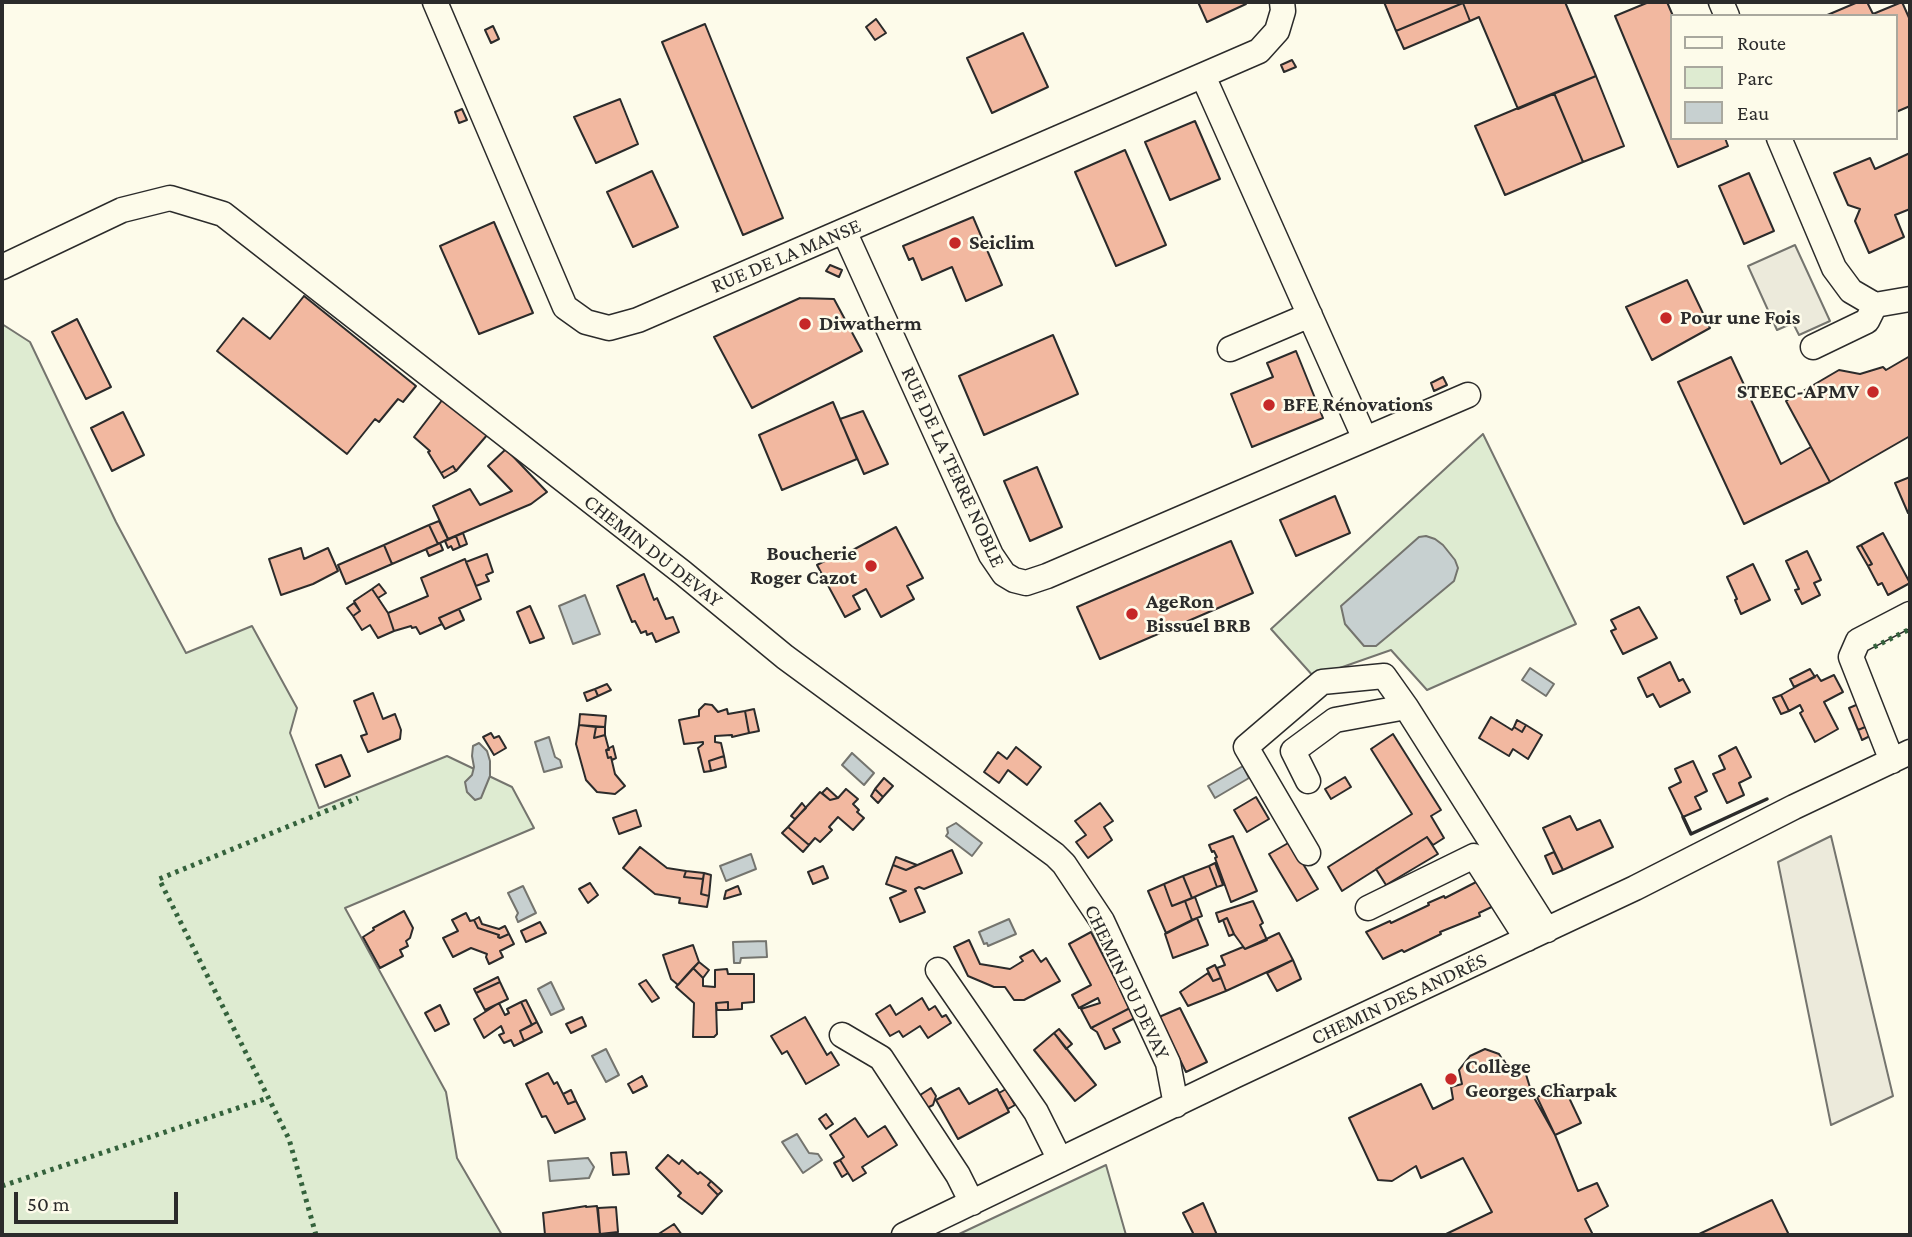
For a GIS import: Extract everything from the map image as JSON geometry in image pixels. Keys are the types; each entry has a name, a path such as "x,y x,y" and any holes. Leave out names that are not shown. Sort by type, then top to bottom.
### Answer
{"street":[{"name":"RUE DE LA MANSE","path":"435,2 565,307 586,322 609,328 638,320 1262,50 1277,31 1283,11 1282,2"},
{"path":"1203,76 1365,439"},
{"path":"1780,140 1834,268 1851,291 1875,305 1910,299"},
{"name":"CHEMIN DU DEVAY","path":"2,267 121,210 170,198 223,214 683,573 785,657 1055,855 1064,864 1102,921 1168,1063 1176,1105"},
{"name":"RUE DE LA TERRE NOBLE","path":"844,231 991,555 1004,574 1014,580 1026,583 1047,576 1468,395"},
{"path":"1813,347 1867,321 1875,305"},
{"path":"1230,349 1310,315"},
{"name":"CHEMIN DES ANDRÉS","path":"904,1235 1635,888 1794,807 1901,757 1850,657 1858,640 1910,614"},
{"path":"1308,853 1247,747 1322,682 1384,676 1406,707 1537,934"},
{"path":"1308,781 1293,751 1335,720 1406,707"},
{"path":"1368,908 1474,856 1537,934"},
{"path":"938,970 1036,1112 1060,1160"},
{"path":"842,1035 881,1058 958,1175 972,1203"}],"green space":[{"path":"2,324 30,342 116,522 186,653 252,626 297,708 290,733 319,808 447,756 512,787 534,828 345,908 446,1092 457,1158 502,1235 2,1235"},
{"path":"1483,434 1576,624 1427,690 1391,650 1314,677 1271,629"},
{"path":"1106,1165 1126,1235 957,1235"}],"shaded area":[{"path":"1795,245 1830,321 1799,335 1793,323 1777,330 1748,266"},
{"path":"1831,836 1893,1096 1831,1125 1778,862"}],"water":[{"path":"1426,536 1443,545 1455,560 1458,568 1454,581 1376,646 1364,646 1345,624 1341,606 1419,537"},
{"path":"585,595 600,634 573,644 559,606"},
{"path":"1530,668 1554,684 1546,696 1522,680"},
{"path":"549,737 555,757 560,760 562,767 544,772 535,742"},
{"path":"479,743 487,751 490,776 481,798 475,800 467,792 465,782 472,775 474,767 473,746"},
{"path":"852,753 874,773 864,785 842,765"},
{"path":"1243,766 1249,778 1215,798 1208,786"},
{"path":"956,823 982,843 972,856 946,836 947,828"},
{"path":"751,854 756,869 726,881 720,866"},
{"path":"523,886 536,913 518,922 518,913 508,893"},
{"path":"1009,919 1016,934 988,946 987,943 984,944 979,932"},
{"path":"766,941 767,957 741,958 740,963 734,963 733,942"},
{"path":"551,982 564,1009 551,1015 538,989"},
{"path":"606,1049 619,1075 606,1082 592,1056"},
{"path":"797,1134 809,1153 818,1154 822,1160 803,1173 782,1142"},
{"path":"588,1158 594,1167 589,1178 550,1181 548,1161"}],"building":[{"path":"1198,2 1245,2 1246,4 1207,22"},
{"path":"1384,2 1565,2 1596,76 1518,109 1479,17 1470,21 1463,3 1396,31"},
{"path":"1649,2 1667,2 1672,14 1671,140 1726,140 1728,146 1678,167 1615,16"},
{"path":"1858,2 1867,2 1873,14 1830,14"},
{"path":"1902,2 1910,20 1910,106 1898,111 1898,14 1873,14"},
{"path":"1463,3 1470,21 1404,49 1396,31"},
{"path":"876,19 886,33 875,40 866,27"},
{"path":"705,24 783,218 743,235 662,42"},
{"path":"493,26 499,39 491,43 485,30"},
{"path":"1023,33 1048,87 992,113 967,58"},
{"path":"1292,60 1296,67 1284,72 1281,65"},
{"path":"1596,76 1624,146 1583,162 1554,93"},
{"path":"1554,93 1583,162 1505,195 1475,126"},
{"path":"620,99 638,144 596,163 574,117"},
{"path":"462,109 467,120 459,123 455,112"},
{"path":"1195,121 1220,179 1170,200 1145,142"},
{"path":"1125,150 1166,245 1116,266 1075,172"},
{"path":"1910,153 1910,209 1895,215 1904,237 1869,253 1855,221 1860,209 1848,205 1834,173 1870,158 1875,169"},
{"path":"652,171 678,227 633,247 607,192"},
{"path":"1749,173 1774,231 1744,244 1719,186"},
{"path":"973,217 1002,285 966,301 952,267 922,280 913,258 909,260 903,246"},
{"path":"494,222 533,313 479,334 440,246"},
{"path":"830,265 842,270 839,277 826,271"},
{"path":"1687,280 1710,328 1652,360 1626,307"},
{"path":"304,296 416,386 403,402 398,399 379,422 375,419 347,454 217,351 243,318 270,339"},
{"path":"800,298 834,299 862,351 752,408 714,337"},
{"path":"77,319 111,387 86,399 52,332"},
{"path":"1053,335 1078,394 984,435 959,376"},
{"path":"1296,351 1323,418 1252,447 1231,394 1273,377 1267,363"},
{"path":"1910,356 1910,436 1830,482 1786,401 1839,370 1860,374 1883,367 1886,370"},
{"path":"1731,357 1781,464 1811,447 1830,482 1744,524 1678,382"},
{"path":"1443,377 1447,385 1434,391 1431,383"},
{"path":"443,399 488,434 456,471 453,466 441,473 428,452 430,451 414,437"},
{"path":"833,402 857,459 782,490 759,435"},
{"path":"863,411 888,464 864,474 840,419"},
{"path":"123,412 144,455 112,471 91,428"},
{"path":"506,449 547,492 531,504 448,539 433,506 470,489 480,505 512,491 488,466"},
{"path":"453,466 456,471 444,478 441,473"},
{"path":"1037,467 1062,527 1030,541 1004,481"},
{"path":"1910,477 1910,512 1908,513 1895,483"},
{"path":"1335,496 1350,533 1296,556 1280,520"},
{"path":"439,521 448,539 438,544 429,525"},
{"path":"429,525 438,544 392,564 384,545"},
{"path":"896,527 923,578 907,586 914,599 881,617 866,589 853,596 860,609 845,617 817,565 832,557 834,560"},
{"path":"463,533 467,544 460,547 456,536"},
{"path":"1883,533 1910,583 1888,595 1882,583 1878,585 1868,566 1872,564 1861,545"},
{"path":"456,536 460,547 453,550 451,546 448,548 445,541"},
{"path":"1231,541 1253,593 1100,659 1077,607"},
{"path":"440,543 443,550 429,556 426,549"},
{"path":"384,545 392,564 346,584 338,565"},
{"path":"1861,545 1872,564 1868,566 1857,547"},
{"path":"301,548 304,559 328,548 338,571 313,584 281,595 269,559"},
{"path":"1807,551 1821,580 1814,583 1820,595 1802,604 1795,590 1799,589 1786,561"},
{"path":"487,554 493,572 486,575 489,581 476,586 466,562"},
{"path":"465,559 481,599 439,618 442,624 420,634 416,627 411,626 394,631 388,613 428,596 421,578"},
{"path":"1753,564 1770,600 1741,614 1727,577"},
{"path":"644,574 654,600 657,598 666,619 673,617 679,632 656,642 652,633 641,633 635,621 632,622 617,586"},
{"path":"379,584 386,593 378,598 372,589"},
{"path":"372,589 388,613 394,631 378,638 370,625 362,630 353,616 360,611 354,601"},
{"path":"354,603 360,611 353,616 347,608"},
{"path":"530,606 544,638 530,643 517,612"},
{"path":"1639,607 1657,638 1623,654 1611,631 1616,629 1611,620"},
{"path":"459,609 464,620 445,629 439,618"},
{"path":"1670,662 1679,681 1683,679 1690,692 1660,707 1653,694 1647,697 1638,678"},
{"path":"1810,669 1815,677 1794,687 1790,679"},
{"path":"1817,675 1821,681 1834,675 1843,692 1824,702 1838,729 1815,742 1800,713 1803,711 1800,705 1789,711 1781,695"},
{"path":"607,684 611,690 598,696 595,689"},
{"path":"595,689 598,696 587,701 584,693"},
{"path":"373,693 383,719 395,714 401,730 400,739 368,752 361,736 367,734 354,701"},
{"path":"1781,695 1789,711 1781,714 1773,698"},
{"path":"1861,703 1870,725 1858,730 1849,708"},
{"path":"705,704 712,705 718,712 727,709 728,714 745,711 749,733 732,737 715,736 715,742 721,743 724,756 709,761 711,771 704,772 698,748 703,742 684,744 679,720 699,716 699,710"},
{"path":"754,709 759,731 749,733 745,711"},
{"path":"580,714 606,716 605,727 579,725"},
{"path":"1491,717 1512,730 1514,727 1522,732 1526,725 1542,735 1528,759 1513,749 1509,756 1479,738"},
{"path":"1517,720 1526,725 1522,732 1514,727"},
{"path":"579,725 596,727 594,738 605,735 608,758 611,757 615,774 625,786 615,794 597,792 586,780 576,744"},
{"path":"1870,725 1874,734 1862,740 1858,730"},
{"path":"596,727 605,727 605,735 594,738"},
{"path":"491,733 494,738 499,736 506,748 494,755 483,737"},
{"path":"1393,734 1441,810 1431,816 1444,838 1433,845 1427,837 1342,891 1328,867 1412,814 1371,749"},
{"path":"613,746 616,758 612,760 611,757 608,758 606,750"},
{"path":"1016,747 1041,767 1027,785 1008,770 999,783 984,772 998,752 1007,759"},
{"path":"1736,747 1751,777 1739,783 1744,795 1727,803 1713,774 1725,769 1719,756"},
{"path":"341,755 350,776 325,787 316,765"},
{"path":"724,756 726,767 711,771 709,761"},
{"path":"1693,761 1707,791 1695,797 1701,809 1683,817 1669,788 1681,782 1675,769"},
{"path":"1345,777 1351,787 1331,799 1325,789"},
{"path":"884,778 893,786 883,797 875,789"},
{"path":"827,788 838,798 830,800 822,793"},
{"path":"846,789 858,799 853,804 864,818 853,830 838,817 829,827 832,830 820,842 815,838 809,845 788,827 820,792 830,800 838,798"},
{"path":"875,789 883,797 878,803 871,796"},
{"path":"1256,797 1269,819 1247,832 1234,810"},
{"path":"802,803 806,808 795,819 791,816"},
{"path":"1100,803 1113,821 1104,827 1112,840 1088,858 1076,842 1086,835 1075,821"},
{"path":"636,810 641,826 619,834 613,818"},
{"path":"1570,816 1577,830 1600,820 1613,847 1563,870 1543,828"},
{"path":"788,827 809,845 803,852 782,833"},
{"path":"1233,836 1257,891 1231,902 1215,858 1217,857 1209,845"},
{"path":"1427,837 1438,854 1386,885 1376,869"},
{"path":"1290,842 1318,889 1297,901 1269,854"},
{"path":"640,847 667,868 686,871 684,877 703,879 701,894 709,896 707,907 679,903 680,898 655,894 623,868"},
{"path":"952,850 962,873 924,889 915,889 925,912 900,922 890,898 906,891 886,884 893,865 906,870"},
{"path":"1554,852 1563,870 1553,874 1545,856"},
{"path":"896,857 917,865 906,870 893,865"},
{"path":"1215,863 1223,885 1217,887 1209,866"},
{"path":"823,866 828,878 813,884 808,872"},
{"path":"1209,866 1217,887 1192,898 1183,876"},
{"path":"686,871 704,873 703,879 684,877"},
{"path":"704,873 711,875 709,896 701,894"},
{"path":"1183,876 1192,898 1172,906 1164,884"},
{"path":"1484,878 1500,903 1479,913 1480,916 1440,932 1441,934 1404,952 1402,950 1383,959 1366,932 1390,921 1391,923"},
{"path":"590,883 598,895 588,903 579,889"},
{"path":"1164,884 1172,906 1185,901 1192,920 1166,933 1148,891"},
{"path":"738,886 741,894 724,899 726,891"},
{"path":"1195,897 1202,916 1192,920 1185,901"},
{"path":"1253,901 1267,940 1245,949 1227,918 1219,922 1216,913"},
{"path":"404,911 413,928 406,941 408,946 400,950 403,956 380,968 363,937 374,930 373,928"},
{"path":"466,913 478,928 499,935 500,938 509,934 514,944 500,951 503,957 489,964 487,954 471,948 453,957 443,938 458,931 452,920"},
{"path":"479,917 482,924 499,929 505,926 509,934 500,938 499,935 478,928 474,920"},
{"path":"1197,918 1208,945 1173,958 1165,934"},
{"path":"1227,918 1234,934 1229,936 1223,920"},
{"path":"540,922 546,933 526,942 521,931"},
{"path":"1091,932 1130,1008 1091,1028 1081,1009 1100,1003 1098,998 1079,1008 1072,995 1091,985 1069,944"},
{"path":"1279,933 1293,960 1226,991 1217,968 1225,965 1221,956 1243,947 1245,949"},
{"path":"969,940 980,964 1010,969 1023,961 1020,957 1033,950 1041,962 1046,958 1060,981 1024,1000 1014,1000 1005,987 994,987 968,976 954,947"},
{"path":"693,945 699,962 678,985 671,979 663,955"},
{"path":"1293,960 1301,979 1277,991 1267,973"},
{"path":"699,962 709,970 703,978 693,968"},
{"path":"1215,965 1221,978 1213,981 1207,969"},
{"path":"693,968 703,978 703,986 715,987 715,970 727,969 728,974 754,974 754,1002 742,1003 742,1009 728,1010 728,1002 716,1003 717,1034 714,1037 693,1037 694,1003 676,987"},
{"path":"1208,973 1213,981 1221,978 1226,991 1188,1006 1180,992"},
{"path":"498,977 500,982 476,993 474,989"},
{"path":"646,980 659,998 652,1002 639,984"},
{"path":"500,982 508,999 485,1010 476,993"},
{"path":"922,998 929,1010 935,1006 942,1017 946,1015 951,1023 928,1038 920,1026 903,1037 899,1031 890,1036 876,1014 890,1005 896,1015"},
{"path":"526,1000 537,1022 532,1025 521,1002"},
{"path":"521,1002 532,1025 520,1031 524,1041 514,1046 511,1040 504,1043 499,1035 504,1033 501,1026 484,1038 474,1019 499,1003 505,1015 509,1013 507,1009"},
{"path":"728,1002 728,1010 717,1010 716,1003"},
{"path":"440,1005 449,1024 435,1031 425,1013"},
{"path":"1130,1008 1135,1018 1113,1029 1120,1042 1105,1049 1097,1032 1091,1028"},
{"path":"1180,1008 1207,1062 1186,1072 1159,1017"},
{"path":"582,1017 586,1026 571,1033 566,1024"},
{"path":"805,1017 827,1055 831,1052 839,1065 806,1084 787,1051 782,1054 771,1036"},
{"path":"537,1022 542,1032 524,1041 520,1031"},
{"path":"1059,1029 1072,1044 1066,1049 1054,1033"},
{"path":"1054,1033 1096,1085 1075,1101 1034,1050"},
{"name":"Collège Georges Charpak","path":"1485,1049 1499,1054 1512,1075 1524,1068 1532,1094 1555,1135 1578,1191 1597,1183 1608,1206 1585,1219 1593,1235 1444,1235 1492,1212 1463,1158 1421,1178 1416,1166 1392,1181 1378,1180 1349,1118 1421,1084 1433,1109 1453,1099 1451,1087 1462,1084 1459,1070 1470,1056"},
{"path":"548,1073 554,1084 557,1082 568,1104 576,1101 585,1119 555,1133 546,1116 542,1117 526,1084"},
{"path":"642,1076 647,1086 633,1093 628,1084"},
{"path":"1563,1085 1581,1123 1555,1135 1537,1097"},
{"path":"931,1088 936,1096 933,1105 925,1109 917,1097"},
{"path":"959,1088 969,1104 997,1089 1009,1112 958,1139 936,1100"},
{"path":"1006,1089 1015,1105 1008,1109 999,1093"},
{"path":"571,1090 576,1101 568,1104 563,1094"},
{"path":"826,1114 833,1124 826,1129 819,1119"},
{"path":"855,1118 868,1137 885,1126 897,1145 862,1167 866,1173 853,1181 840,1160 844,1157 830,1135"},
{"path":"626,1152 629,1174 613,1175 611,1153"},
{"path":"668,1155 679,1164 682,1160 711,1181 708,1185 718,1195 702,1214 678,1196 681,1193 656,1168"},
{"path":"840,1160 848,1173 842,1177 834,1163"},
{"path":"711,1181 722,1191 718,1195 708,1185"},
{"path":"1772,1200 1789,1235 1697,1235"},
{"path":"1203,1203 1217,1235 1194,1235 1183,1213"},
{"path":"597,1206 600,1235 545,1235 543,1213"},
{"path":"616,1207 618,1232 600,1234 598,1208"},
{"path":"674,1224 682,1235 657,1235"}],"hedge":[{"path":"1874,647 1910,629"},
{"path":"316,1235 289,1139 159,879 358,798"},
{"path":"2,1186 268,1098"}],"wall":[{"path":"1683,817 1691,834 1767,799"}],"place":[{"name":"Seiclim","path":"955,243"},
{"name":"Pour une Fois","path":"1666,318"},
{"name":"Diwatherm","path":"805,324"},
{"name":"STEEC-APMV","path":"1873,392"},
{"name":"BFE Rénovations","path":"1269,405"},
{"name":"Boucherie Roger Cazot","path":"871,566"},
{"name":"AgeRon Bissuel BRB","path":"1132,614"},
{"name":"Collège Georges Charpak","path":"1451,1079"}]}
